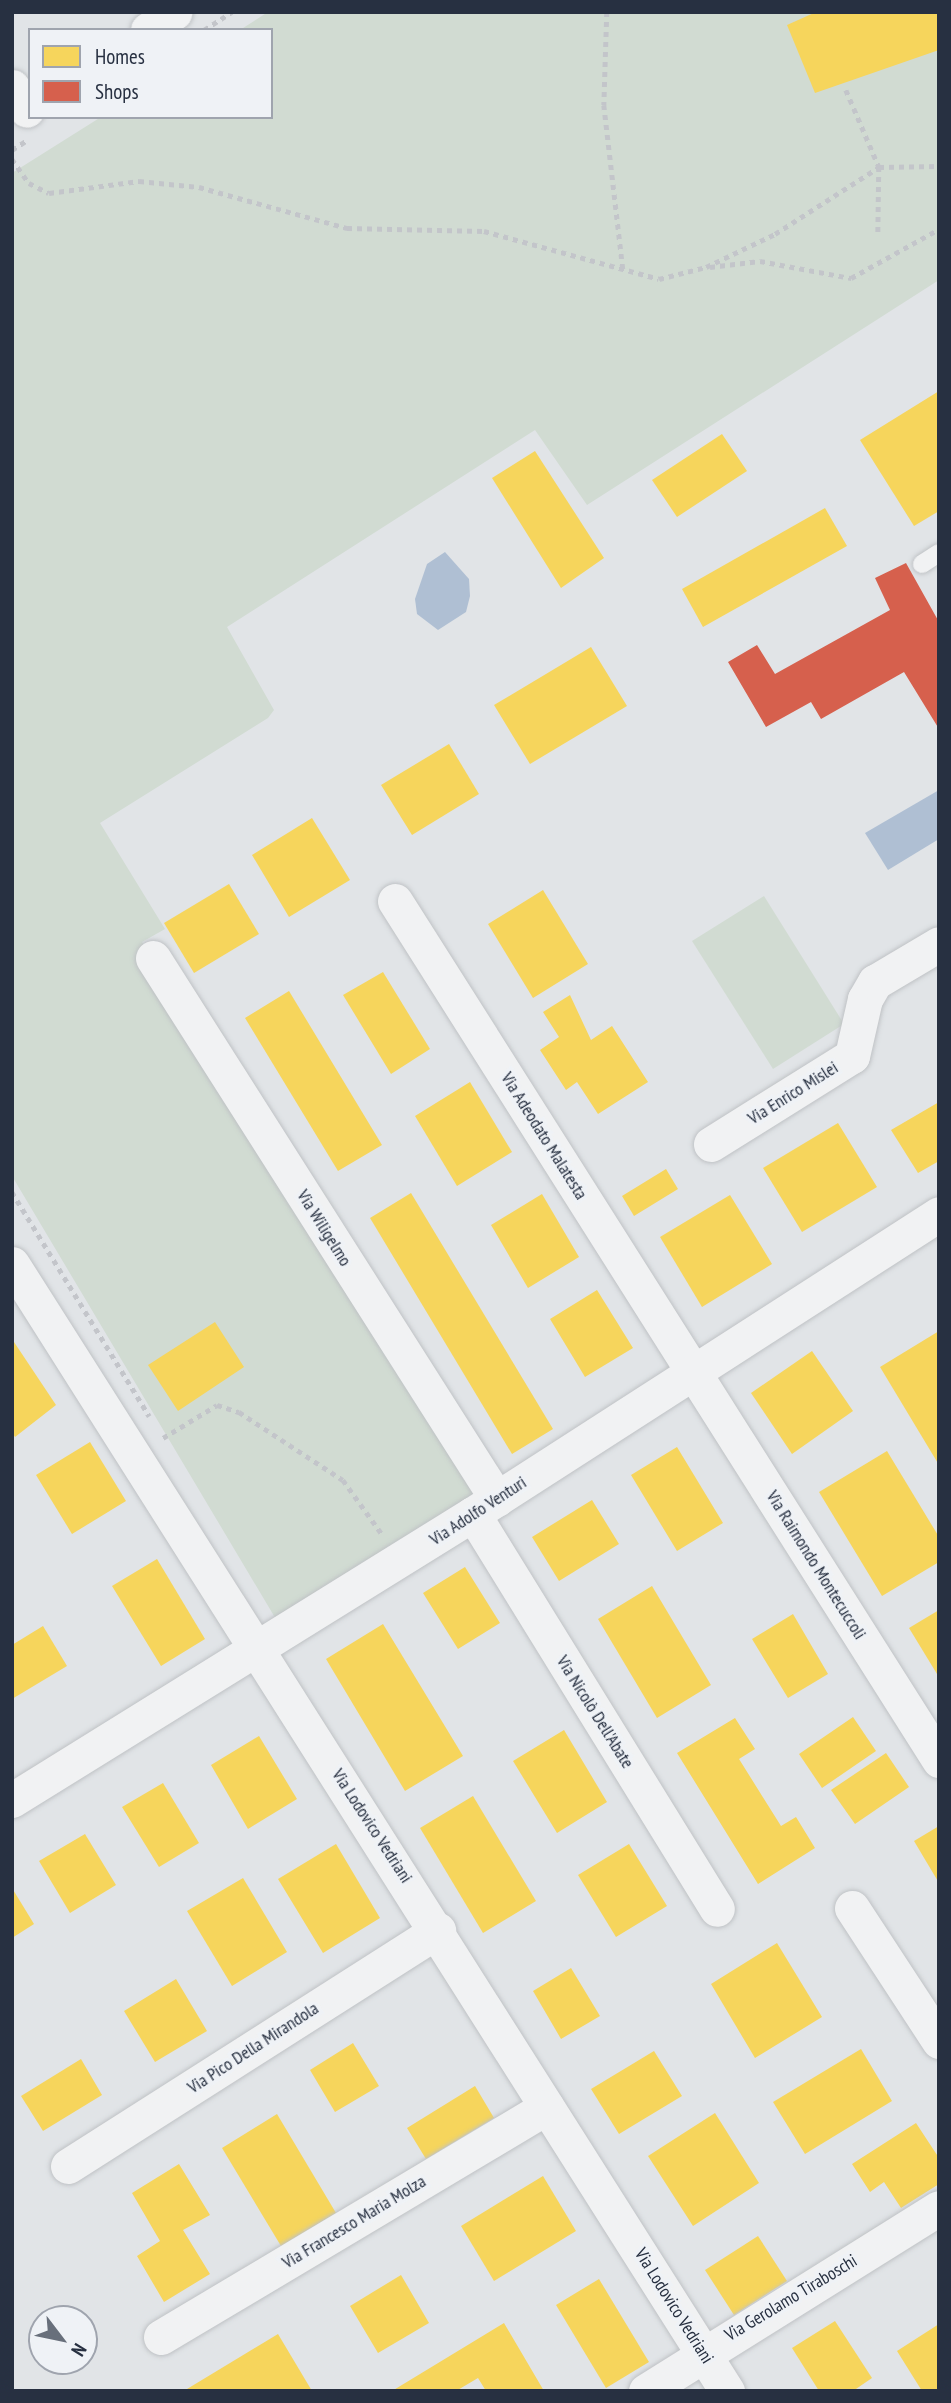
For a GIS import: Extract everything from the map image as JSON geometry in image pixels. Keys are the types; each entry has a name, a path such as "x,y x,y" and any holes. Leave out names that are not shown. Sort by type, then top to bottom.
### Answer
{"street":[{"path":"151,28 175,12"},
{"name":"Via Adeodato Malatesta","path":"395,901 693,1371"},
{"name":"Via Enrico Mislei","path":"711,1144 852,1056 865,999 875,982 939,944"},
{"name":"Via Wiligelmo","path":"153,958 485,1506"},
{"name":"Via Adolfo Venturi","path":"17,1788 259,1650 939,1214"},
{"name":"Via Lodovico Vedriani","path":"12,1264 438,1930 727,2391"},
{"name":"Via Raimondo Montecuccoli","path":"693,1371 939,1760"},
{"name":"Via Nicolò Dell'Abate","path":"485,1506 716,1909"},
{"path":"852,1908 939,2041"},
{"name":"Via Pico Della Mirandola","path":"68,2166 438,1930"},
{"name":"Via Francesco Maria Molza","path":"161,2337 547,2107"},
{"name":"Via Gerolamo Tiraboschi","path":"646,2391 939,2208"}],"lane":[{"path":"922,564 939,554"}],"path":[{"path":"208,28 233,12"},
{"path":"607,12 604,105 623,269"},
{"path":"846,90 879,167 878,235"},
{"path":"12,159 29,183 49,194 139,181 199,187 347,228 484,231 659,279 706,267 761,261 851,278 939,229"},
{"path":"706,267 824,203 879,167 939,166"},
{"path":"163,1438 217,1405 239,1412 343,1480 396,1562"}],"shaded area":[{"path":"268,12 939,12 939,280 587,505 535,430 227,627 274,710 268,718 100,823 165,929 142,942 496,1500 283,1631 12,1176 12,173 98,119 273,119 273,28 243,28"},
{"path":"764,896 844,1024 773,1069 692,941"}],"water":[{"path":"445,552 469,579 470,596 466,612 438,630 417,614 415,599 427,564"},
{"path":"939,790 939,839 888,870 865,833"}],"building: Homes":[{"path":"816,12 939,12 939,50 815,93 787,25"},
{"path":"939,391 939,511 914,526 860,440"},
{"path":"722,434 747,471 677,517 652,480"},
{"path":"535,451 604,558 561,588 492,478"},
{"path":"825,508 847,546 703,627 682,589"},
{"path":"591,647 627,706 530,764 494,705"},
{"path":"449,744 479,794 412,835 381,785"},
{"path":"312,818 350,880 289,917 252,855"},
{"path":"229,884 259,934 194,973 164,923"},
{"path":"543,890 588,964 533,998 488,924"},
{"path":"383,972 430,1049 391,1074 343,995"},
{"path":"289,991 382,1145 338,1171 245,1018"},
{"path":"570,995 591,1040 612,1026 648,1082 598,1114 577,1082 566,1090 540,1050 559,1037 543,1012"},
{"path":"470,1082 512,1152 457,1186 415,1116"},
{"path":"939,1102 939,1161 918,1173 891,1130"},
{"path":"838,1123 877,1187 802,1232 763,1168"},
{"path":"666,1169 678,1189 634,1216 622,1196"},
{"path":"411,1193 553,1429 512,1454 370,1218"},
{"path":"542,1194 579,1257 528,1288 491,1225"},
{"path":"730,1195 772,1264 702,1307 660,1237"},
{"path":"597,1290 633,1348 585,1377 550,1319"},
{"path":"215,1322 244,1367 178,1411 148,1365"},
{"path":"939,1331 939,1465 880,1367"},
{"path":"12,1339 56,1405 15,1437 12,1432"},
{"path":"812,1351 853,1411 792,1454 751,1393"},
{"path":"90,1442 126,1501 72,1534 36,1475"},
{"path":"677,1447 723,1523 677,1551 631,1475"},
{"path":"887,1451 939,1537 939,1562 882,1596 819,1492"},
{"path":"592,1500 619,1544 559,1581 532,1537"},
{"path":"157,1559 205,1639 161,1666 112,1586"},
{"path":"465,1567 500,1623 458,1649 423,1593"},
{"path":"652,1586 711,1685 657,1718 598,1619"},
{"path":"939,1610 939,1672 937,1674 909,1628"},
{"path":"793,1614 828,1674 788,1698 752,1639"},
{"path":"383,1624 463,1756 405,1791 326,1659"},
{"path":"43,1626 67,1666 12,1699 12,1645"},
{"path":"853,1717 876,1751 822,1788 799,1754"},
{"path":"735,1718 755,1749 739,1759 781,1826 796,1817 815,1848 758,1884 677,1753"},
{"path":"564,1730 607,1802 557,1833 513,1761"},
{"path":"259,1736 297,1799 248,1829 211,1765"},
{"path":"886,1753 909,1787 855,1824 831,1790"},
{"path":"163,1783 199,1843 159,1867 122,1807"},
{"path":"473,1796 536,1901 483,1933 420,1828"},
{"path":"939,1826 939,1883 914,1841"},
{"path":"85,1834 116,1885 70,1913 39,1861"},
{"path":"336,1844 380,1918 323,1953 278,1879"},
{"path":"629,1844 667,1906 616,1937 578,1875"},
{"path":"243,1878 287,1952 232,1986 187,1911"},
{"path":"12,1888 34,1924 12,1938"},
{"path":"777,1943 822,2017 755,2058 711,1984"},
{"path":"571,1968 600,2016 561,2039 533,1991"},
{"path":"176,1979 207,2031 155,2062 124,2011"},
{"path":"353,2043 379,2086 335,2112 310,2070"},
{"path":"861,2049 892,2101 805,2154 773,2102"},
{"path":"654,2051 682,2096 619,2134 591,2089"},
{"path":"81,2059 102,2095 43,2131 21,2096"},
{"path":"475,2086 494,2118 426,2159 407,2128"},
{"path":"715,2113 759,2183 693,2226 648,2156"},
{"path":"277,2114 336,2213 281,2246 222,2148"},
{"path":"916,2123 939,2158 939,2184 901,2208 884,2182 870,2192 852,2164"},
{"path":"179,2164 210,2215 183,2230 210,2274 164,2302 137,2256 160,2241 132,2193"},
{"path":"543,2176 576,2231 494,2281 461,2226"},
{"path":"758,2236 787,2281 734,2315 705,2270"},
{"path":"401,2275 429,2323 378,2353 350,2306"},
{"path":"599,2279 649,2362 606,2388 556,2305"},
{"path":"835,2321 872,2378 853,2391 819,2391 792,2348"},
{"path":"504,2323 544,2391 486,2391 478,2378 456,2391 392,2391"},
{"path":"939,2324 939,2391 922,2391 897,2351"},
{"path":"278,2334 312,2391 188,2391 187,2389"}],"building: Shops":[{"path":"906,563 939,622 939,729 904,672 821,719 811,702 766,727 728,662 757,645 775,674 890,610 875,578"}]}
